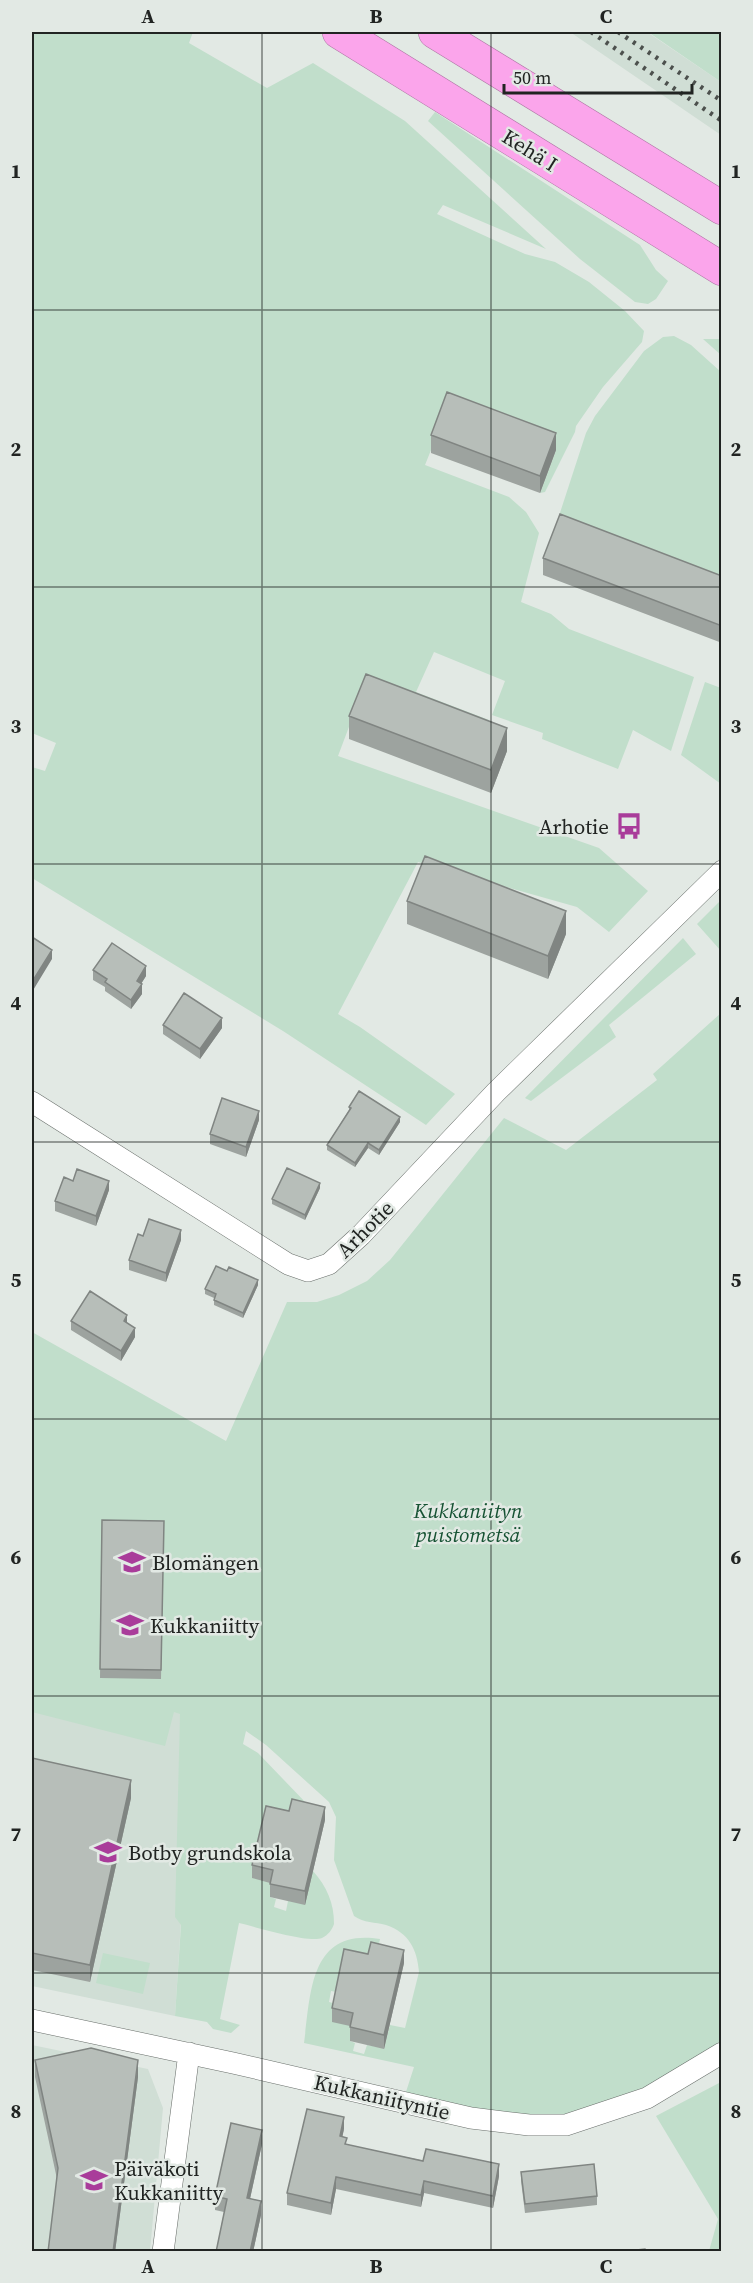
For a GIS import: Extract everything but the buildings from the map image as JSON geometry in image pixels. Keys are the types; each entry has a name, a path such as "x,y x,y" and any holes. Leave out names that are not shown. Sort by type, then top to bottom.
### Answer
{"highway":[{"name":"Kehä I","path":"339,32 722,269"},
{"path":"435,32 722,208"}],"street":[{"name":"Arhotie","path":"32,1102 288,1264 308,1271 329,1264 361,1235 496,1092 722,871"},
{"name":"Kukkaniityntie","path":"32,2020 189,2053 471,2118 529,2125 566,2125 647,2098 722,2053"},
{"path":"164,2252 189,2053"}],"shaded area":[{"path":"570,32 647,32 721,82 721,135"},
{"name":"Botby grundskola","path":"32,1514 194,1717 175,2016 32,1986"},
{"name":"Päiväkoti Kukkaniitty","path":"32,2045 148,2069 163,2108 150,2251 32,2251"}],"green space":[{"path":"32,32 193,32 189,43 267,88 313,63 405,121 546,249 443,205 437,214 525,254 555,262 589,282 625,311 644,331 642,342 603,387 576,426 545,492 540,493 556,450 447,410 425,465 509,497 526,512 539,533 521,602 551,614 569,629 694,677 671,751 633,730 618,769 542,739 543,733 492,715 505,681 434,652 416,692 489,720 482,742 361,695 338,756 599,848 648,891 609,932 577,907 418,862 338,1014 455,1094 426,1125 283,1031 32,878 32,767 45,771 56,743 32,733"},
{"path":"648,32 721,32 721,82"},
{"path":"435,112 640,245 656,270 668,281 656,299 648,304 635,302 580,259 428,121"},
{"path":"674,336 691,345 721,372 721,593 557,522 586,433 595,416 644,351 663,337"},
{"path":"703,339 721,339 721,355"},
{"path":"705,682 721,688 721,784 681,755"},
{"path":"721,900 721,951 697,924"},
{"path":"683,938 696,954 609,1025 616,1037 531,1101 525,1098"},
{"name":"Kukkaniityn puistometsä","path":"721,1013 721,2041 643,2091 563,2115 526,2119 405,2095 414,2067 304,2043 312,1985 318,1968 327,1954 339,1944 357,1938 380,1939 376,1957 337,1992 331,1991 329,2002 336,2004 353,2027 350,2041 355,2043 353,2051 364,2054 367,2045 384,2048 390,2025 405,2028 419,1972 418,1964 414,1949 401,1932 354,1916 334,1860 336,1817 329,1802 266,1745 246,1731 243,1744 258,1753 308,1805 259,1849 248,1847 246,1858 256,1861 273,1883 270,1897 276,1899 274,1907 286,1911 288,1901 313,1871 329,1896 334,1924 326,1935 315,1939 294,1937 239,1923 220,2019 240,2025 231,2033 213,2029 207,2022 175,2016 181,1925 175,1917 180,1714 174,1712 165,1746 32,1712 32,1332 226,1441 287,1302 317,1302 339,1295 367,1281 390,1260 504,1118 566,1150 657,1080 653,1074"},
{"path":"103,1953 150,1963 143,1994 96,1983"},
{"path":"721,2082 721,2251 709,2251 718,2219 656,2116"}],"railway":[{"path":"591,32 722,121"},
{"path":"618,32 722,101"}],"place":[{"name":"Arhotie","path":"629,826"},
{"name":"Blomängen","path":"132,1562"},
{"name":"Kukkaniitty","path":"130,1625"},
{"name":"Botby grundskola","path":"108,1852"},
{"name":"Päiväkoti Kukkaniitty","path":"94,2180"}]}
